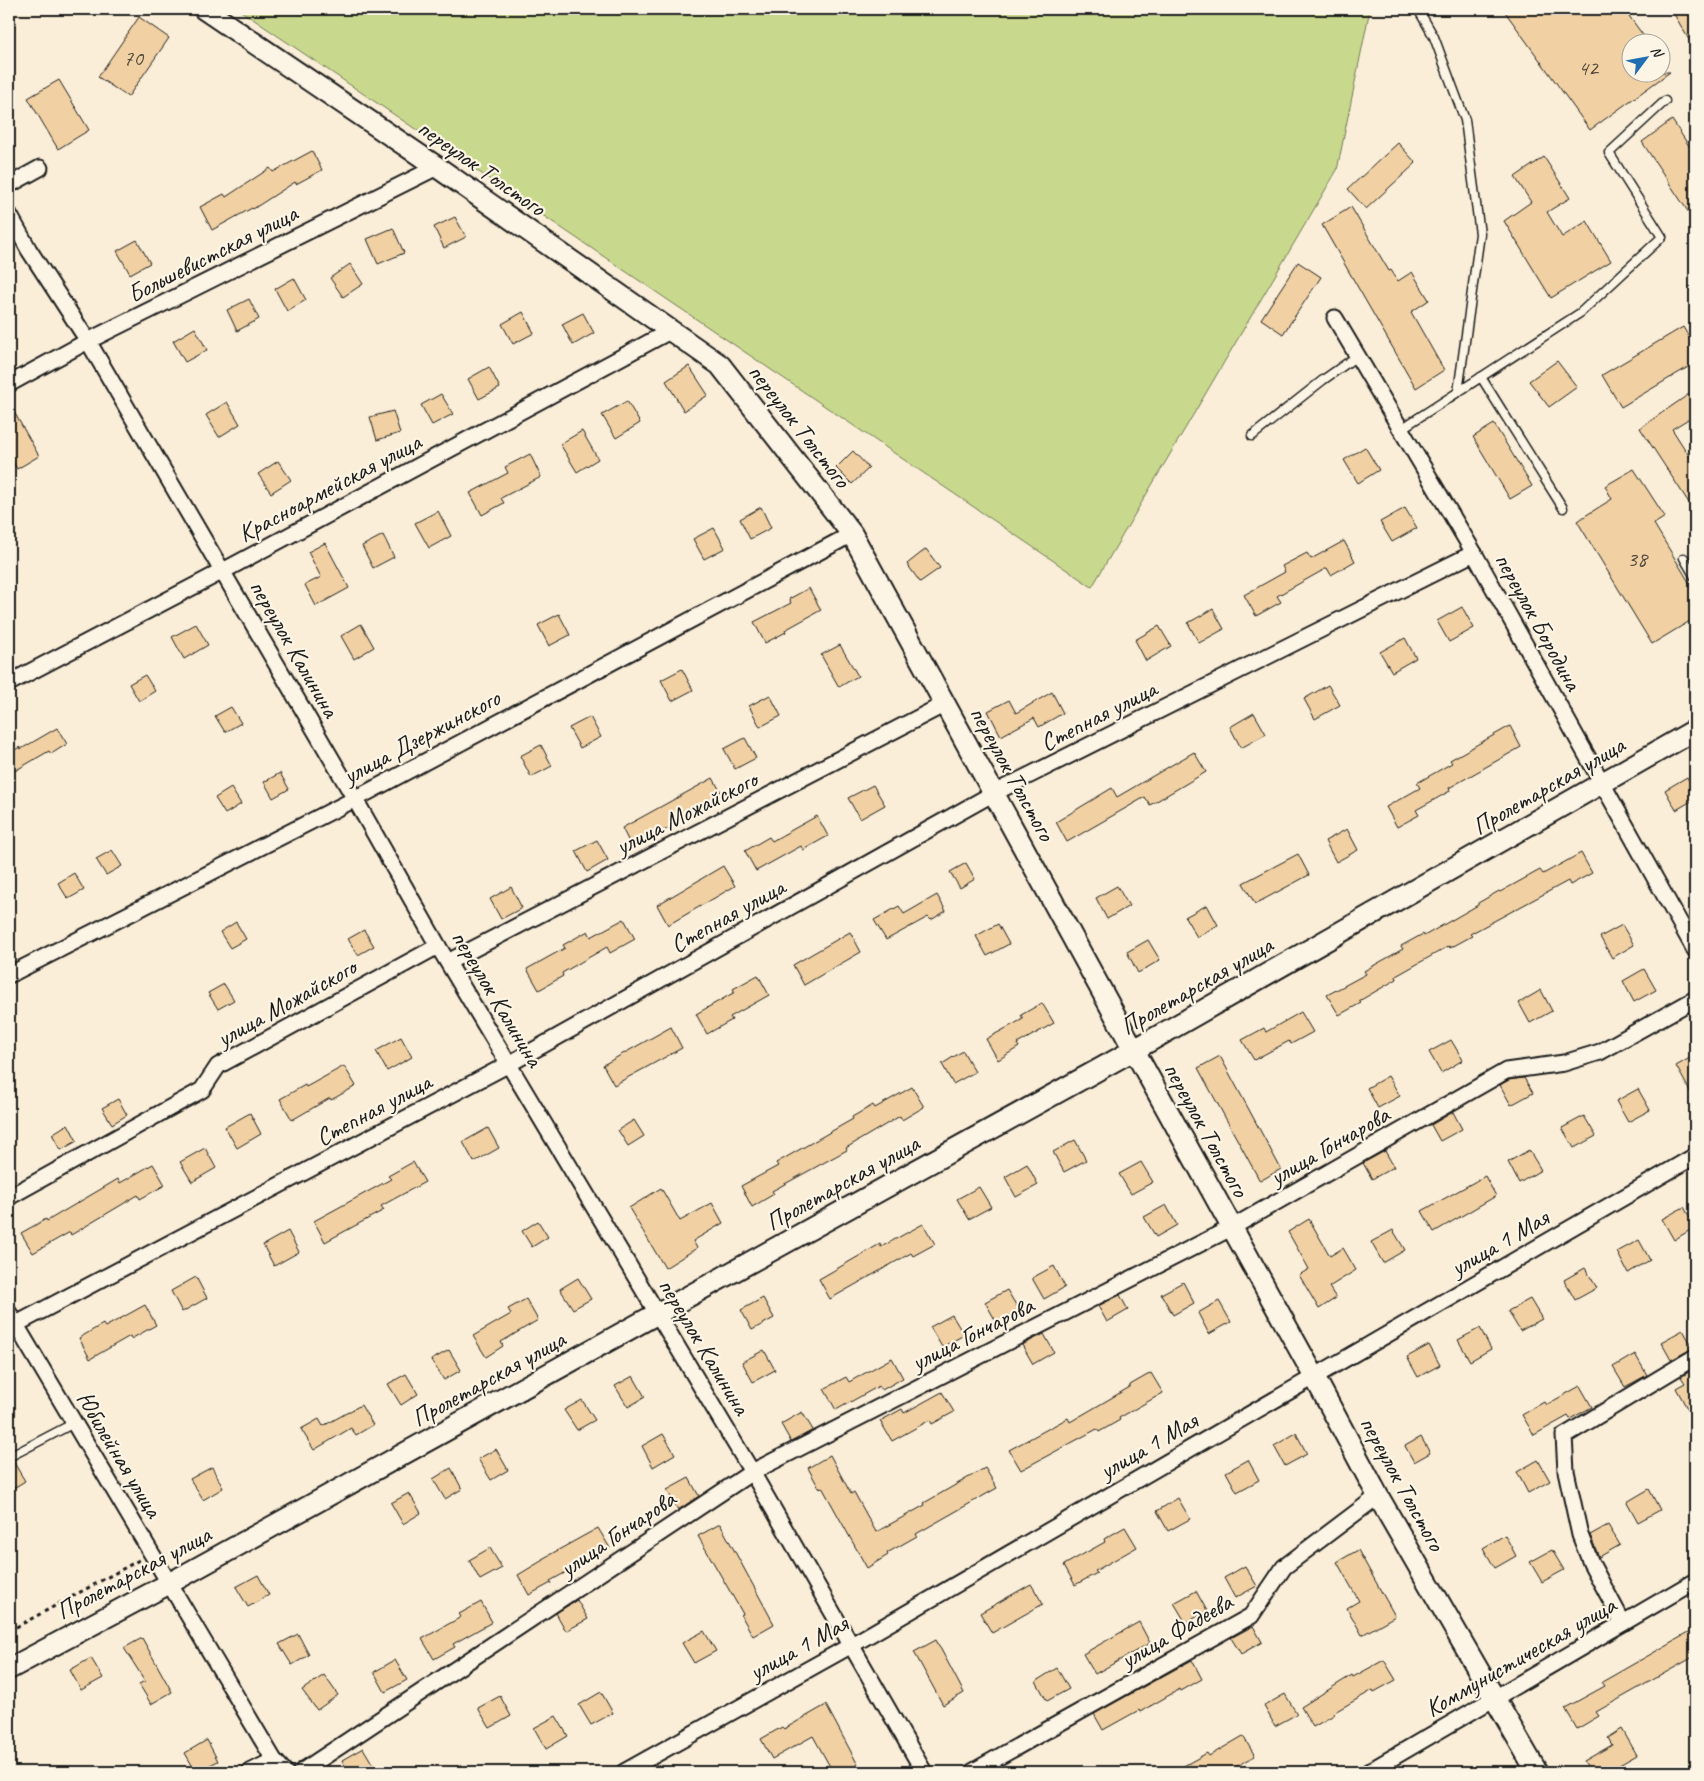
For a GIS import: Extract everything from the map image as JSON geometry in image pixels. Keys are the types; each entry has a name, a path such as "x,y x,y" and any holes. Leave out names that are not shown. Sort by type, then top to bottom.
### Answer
{"street":[{"name":"переулок Толстого","path":"204,9 437,167 670,332 720,365 852,534 1378,1496 1537,1772"},
{"name":"Большевистская улица","path":"9,384 88,341 437,167"},
{"path":"9,185 40,168"},
{"name":"переулок Калинина","path":"9,214 29,250 88,341 355,799 438,946 752,1472 850,1646 924,1772"},
{"name":"переулок Бородина","path":"1335,318 1474,553 1695,950"},
{"name":"Красноармейская улица","path":"9,683 670,332"},
{"name":"улица Дзержинского","path":"9,975 355,799 852,534"},
{"name":"Степная улица","path":"11,1322 509,1064 994,793 1474,553"},
{"name":"улица Можайского","path":"448,962 945,704"},
{"name":"Пролетарская улица","path":"9,1669 170,1583 1134,1050 1695,730"},
{"name":"улица Можайского","path":"9,1197 202,1090 218,1066 438,946"},
{"name":"улица Гончарова","path":"301,1772 752,1472 1231,1228 1506,1071 1564,1063 1600,1052 1695,999"},
{"name":"улица 1 Мая","path":"624,1772 850,1646 1695,1156"},
{"name":"Юбилейная улица","path":"11,1322 74,1423 274,1760 284,1772"},
{"path":"1623,1623 1591,1563 1580,1534 1566,1472 1564,1436 1695,1357"},
{"name":"улица Фадеева","path":"972,1772 1251,1616 1284,1568 1378,1496"},
{"name":"Коммунистическая улица","path":"1368,1772 1695,1581"},
{"path":"250,1772 274,1760"}],"lane":[{"path":"1418,9 1434,37 1465,120 1480,234 1458,392"},
{"path":"1401,429 1580,313 1662,237 1609,153 1665,101"},
{"path":"1252,436 1323,380 1357,356"},
{"path":"1482,377 1563,508"},
{"path":"1684,558 1695,577"},
{"path":"9,1457 74,1423"}],"path":[{"path":"9,1631 142,1559"}],"green space":[{"path":"238,9 1370,9 1337,170 1092,587"}],"building":[{"path":"1503,9 1624,9 1641,32 1622,32 1622,82 1656,82 1590,130"},
{"path":"1671,9 1695,9 1695,50"},
{"path":"139,17 169,38 128,97 98,77"},
{"path":"59,80 89,130 58,149 28,98"},
{"path":"1672,120 1695,155 1695,222 1642,142"},
{"path":"1398,143 1416,163 1366,209 1348,189"},
{"path":"312,151 322,170 296,184 295,182 253,209 212,230 200,207 224,194 226,197 270,168 273,172"},
{"path":"1544,157 1570,198 1547,212 1562,237 1587,221 1611,261 1551,298 1504,221 1531,202 1515,177"},
{"path":"1351,207 1389,271 1391,270 1398,281 1412,272 1429,300 1411,312 1444,370 1416,388 1322,225"},
{"path":"455,217 466,237 444,248 434,227"},
{"path":"393,228 404,253 378,264 367,239"},
{"path":"137,240 150,263 130,274 117,251"},
{"path":"1298,262 1321,277 1283,334 1261,319"},
{"path":"350,264 363,284 343,297 330,278"},
{"path":"294,278 306,300 287,311 275,289"},
{"path":"249,299 259,319 237,331 227,310"},
{"path":"523,312 534,333 513,344 502,324"},
{"path":"583,313 594,333 573,345 562,324"},
{"path":"1683,327 1695,347 1695,363 1621,407 1602,375"},
{"path":"195,328 207,350 185,362 173,341"},
{"path":"1557,361 1577,387 1549,407 1529,381"},
{"path":"689,366 708,395 684,411 666,381"},
{"path":"489,367 500,388 479,399 468,379"},
{"path":"1695,390 1695,415 1672,429 1695,465 1695,512 1640,428"},
{"path":"441,394 453,414 432,425 421,405"},
{"path":"627,401 640,423 616,438 602,415"},
{"path":"227,402 240,424 219,437 206,415"},
{"path":"9,403 39,456 17,469 9,455"},
{"path":"393,411 400,433 377,440 370,417"},
{"path":"1494,424 1532,486 1510,499 1473,437"},
{"path":"582,431 598,459 577,472 560,444"},
{"path":"1365,447 1379,470 1358,483 1344,460"},
{"path":"853,451 869,468 852,484 836,468"},
{"path":"530,454 541,477 501,498 504,503 482,515 470,493 508,473 505,467"},
{"path":"278,461 291,480 271,493 258,474"},
{"path":"1634,469 1665,517 1654,524 1695,592 1695,618 1652,644 1577,521 1612,499 1605,486"},
{"path":"761,507 771,528 750,539 740,519"},
{"path":"1405,508 1417,528 1392,542 1380,522"},
{"path":"438,511 451,536 429,548 415,523"},
{"path":"714,528 725,548 704,559 693,539"},
{"path":"383,535 394,557 373,568 362,546"},
{"path":"1344,541 1355,561 1331,575 1327,568 1277,596 1281,602 1256,616 1244,595 1285,572 1282,566 1307,553 1311,559"},
{"path":"325,543 349,588 316,606 305,585 321,577 308,552"},
{"path":"926,549 940,568 920,582 907,564"},
{"path":"809,588 821,610 765,643 754,622 791,603 789,599"},
{"path":"1462,607 1474,628 1449,642 1437,621"},
{"path":"1213,609 1224,629 1199,643 1188,623"},
{"path":"559,614 570,635 549,646 538,625"},
{"path":"196,624 208,645 184,659 172,637"},
{"path":"361,624 374,647 354,659 341,636"},
{"path":"1159,626 1171,646 1146,661 1135,640"},
{"path":"1405,638 1416,658 1392,672 1380,652"},
{"path":"840,645 858,676 839,687 821,655"},
{"path":"682,669 693,690 672,701 661,680"},
{"path":"145,675 155,691 139,701 129,684"},
{"path":"1328,685 1340,705 1315,719 1304,699"},
{"path":"1052,692 1063,713 1039,727 1034,718 1001,736 988,711 1009,700 1016,713"},
{"path":"770,695 781,716 760,727 749,706"},
{"path":"231,707 241,723 225,732 215,716"},
{"path":"1254,713 1266,734 1241,748 1230,727"},
{"path":"590,717 601,737 580,748 569,728"},
{"path":"1510,726 1521,747 1449,788 1450,791 1416,810 1419,815 1397,827 1386,807 1420,788 1417,783 1452,763 1450,760"},
{"path":"57,728 67,744 51,754 49,751 13,772 9,765 9,753 20,747 21,749"},
{"path":"745,738 756,758 735,769 724,749"},
{"path":"541,745 552,766 531,777 520,756"},
{"path":"1194,752 1206,772 1150,805 1145,797 1067,842 1056,822 1112,788 1117,797"},
{"path":"280,773 289,789 273,798 264,782"},
{"path":"1687,777 1695,792 1695,799 1676,810 1665,790"},
{"path":"713,778 724,798 632,848 622,828"},
{"path":"873,785 885,805 860,819 848,798"},
{"path":"231,788 241,804 225,814 215,798"},
{"path":"817,816 828,836 803,850 801,846 756,871 745,851 769,837 772,841"},
{"path":"1347,829 1358,850 1336,862 1325,841"},
{"path":"597,840 608,860 587,872 576,851"},
{"path":"112,850 122,866 106,875 96,859"},
{"path":"1581,853 1592,873 1570,885 1568,881 1470,934 1472,936 1450,948 1449,946 1396,976 1397,979 1339,1015 1327,995 1366,974 1364,971 1403,949 1401,946 1423,934 1424,936 1499,891 1540,870 1543,874"},
{"path":"1298,854 1309,875 1255,904 1243,883"},
{"path":"966,863 975,879 960,888 950,872"},
{"path":"723,866 735,886 668,925 657,905"},
{"path":"74,873 84,890 68,899 58,883"},
{"path":"1117,886 1129,906 1107,919 1096,898"},
{"path":"511,887 522,908 501,919 490,899"},
{"path":"937,895 946,911 931,920 928,917 886,940 874,920 899,906 904,914"},
{"path":"1207,905 1218,925 1197,937 1185,917"},
{"path":"624,919 635,939 610,953 607,947 562,973 563,976 539,990 527,969 565,948 563,945 588,931 591,937"},
{"path":"236,922 246,939 230,948 220,932"},
{"path":"998,924 1009,944 987,956 976,936"},
{"path":"1622,925 1634,945 1612,958 1600,937"},
{"path":"364,930 374,946 358,955 348,939"},
{"path":"850,932 861,952 804,985 793,965"},
{"path":"1148,940 1160,960 1138,973 1127,952"},
{"path":"1644,969 1656,990 1634,1002 1623,981"},
{"path":"758,975 769,995 730,1017 732,1020 707,1034 696,1014 735,992 733,989"},
{"path":"224,984 234,1000 218,1009 208,993"},
{"path":"1541,990 1552,1011 1530,1023 1519,1003"},
{"path":"1042,1003 1054,1023 1017,1044 1019,1047 998,1060 986,1039 1023,1019 1021,1015"},
{"path":"1301,1012 1313,1032 1291,1044 1289,1041 1254,1060 1242,1040 1264,1028 1266,1032"},
{"path":"671,1027 682,1048 614,1085 603,1065"},
{"path":"401,1037 412,1057 387,1071 376,1051"},
{"path":"1451,1040 1463,1060 1441,1073 1429,1052"},
{"path":"963,1051 975,1072 953,1084 942,1064"},
{"path":"1695,1055 1695,1100 1676,1066"},
{"path":"1220,1056 1281,1169 1260,1181 1198,1068"},
{"path":"344,1066 356,1086 331,1100 330,1098 292,1120 280,1099"},
{"path":"1388,1076 1400,1096 1378,1108 1367,1088"},
{"path":"1524,1078 1533,1093 1511,1105 1500,1085 1509,1080"},
{"path":"912,1087 924,1107 902,1120 900,1116 846,1148 847,1150 772,1191 774,1194 752,1207 741,1186 778,1166 776,1163 853,1119 852,1117 873,1105 875,1108"},
{"path":"1638,1089 1650,1110 1628,1122 1616,1101"},
{"path":"118,1099 127,1115 112,1124 102,1108"},
{"path":"1453,1112 1462,1129 1440,1141 1431,1125"},
{"path":"250,1113 261,1134 237,1148 225,1127"},
{"path":"1584,1116 1596,1136 1574,1148 1562,1128"},
{"path":"634,1120 644,1136 628,1146 618,1130"},
{"path":"68,1124 77,1141 61,1150 52,1134"},
{"path":"488,1128 499,1148 474,1162 463,1142"},
{"path":"1075,1140 1086,1160 1064,1172 1053,1152"},
{"path":"205,1148 216,1168 192,1182 180,1162"},
{"path":"1529,1150 1541,1170 1519,1183 1508,1162"},
{"path":"1385,1151 1394,1167 1372,1179 1363,1163"},
{"path":"413,1162 425,1182 381,1206 384,1210 325,1242 314,1221 391,1179 388,1176"},
{"path":"1141,1162 1153,1182 1131,1194 1119,1174"},
{"path":"153,1164 165,1185 140,1199 138,1195 71,1235 70,1232 33,1253 21,1233 46,1219 47,1221 118,1179 120,1183"},
{"path":"1027,1164 1038,1185 1016,1197 1005,1177"},
{"path":"1485,1176 1496,1196 1434,1232 1422,1211"},
{"path":"979,1187 991,1207 969,1219 957,1199"},
{"path":"661,1188 680,1221 712,1203 723,1223 693,1241 697,1248 665,1268 629,1208"},
{"path":"1166,1205 1177,1225 1156,1237 1144,1217"},
{"path":"1684,1207 1695,1227 1674,1240 1662,1219"},
{"path":"1309,1219 1330,1256 1343,1248 1356,1270 1329,1287 1336,1298 1319,1309 1299,1275 1309,1269 1288,1232"},
{"path":"538,1221 548,1237 532,1247 522,1231"},
{"path":"923,1224 935,1244 913,1256 911,1253 830,1299 819,1279 880,1244 881,1247"},
{"path":"1393,1230 1405,1250 1383,1263 1371,1242"},
{"path":"288,1231 299,1252 274,1266 263,1245"},
{"path":"1639,1240 1650,1260 1628,1273 1617,1252"},
{"path":"1054,1266 1065,1287 1044,1299 1032,1278"},
{"path":"1585,1268 1597,1288 1575,1300 1564,1280"},
{"path":"196,1277 207,1298 182,1312 171,1291"},
{"path":"578,1278 591,1299 573,1309 560,1289"},
{"path":"1183,1282 1194,1303 1173,1315 1161,1294"},
{"path":"1007,1290 1019,1310 997,1323 985,1302"},
{"path":"1120,1295 1128,1310 1107,1322 1098,1306"},
{"path":"763,1298 774,1318 752,1330 741,1310"},
{"path":"526,1299 538,1320 501,1342 503,1346 486,1357 473,1336 511,1314 508,1309"},
{"path":"1530,1299 1542,1319 1520,1331 1508,1311"},
{"path":"1219,1301 1231,1322 1209,1334 1198,1313"},
{"path":"145,1305 156,1325 131,1339 130,1336 90,1359 79,1338 103,1324 105,1327"},
{"path":"952,1315 964,1335 942,1347 930,1327"},
{"path":"1480,1328 1491,1349 1470,1361 1458,1340"},
{"path":"1683,1330 1693,1348 1671,1360 1661,1342"},
{"path":"1044,1334 1054,1352 1033,1364 1022,1345"},
{"path":"1429,1345 1440,1365 1418,1377 1407,1357"},
{"path":"449,1350 461,1370 444,1380 431,1360"},
{"path":"764,1350 775,1370 753,1382 742,1362"},
{"path":"1635,1354 1647,1375 1625,1387 1613,1367"},
{"path":"892,1358 903,1378 882,1390 879,1386 836,1410 824,1389 846,1377 849,1382"},
{"path":"1695,1368 1695,1423 1676,1388 1685,1383 1681,1377"},
{"path":"1151,1373 1163,1393 1119,1418 1120,1420 1099,1432 1097,1429 1021,1470 1009,1450 1068,1418 1070,1422"},
{"path":"406,1374 418,1394 401,1405 388,1384"},
{"path":"633,1376 645,1397 628,1407 615,1386"},
{"path":"1580,1386 1592,1407 1570,1419 1568,1416 1534,1435 1522,1415 1544,1402 1546,1405"},
{"path":"942,1392 954,1412 932,1424 930,1420 892,1441 880,1421 902,1409 904,1413"},
{"path":"582,1400 595,1420 577,1430 564,1410"},
{"path":"361,1405 373,1425 356,1435 351,1428 314,1450 301,1429 319,1419 323,1426"},
{"path":"802,1412 813,1430 791,1442 781,1424"},
{"path":"1296,1433 1307,1454 1285,1466 1274,1446"},
{"path":"663,1434 675,1454 653,1467 642,1446"},
{"path":"1421,1437 1430,1453 1414,1462 1405,1446"},
{"path":"496,1449 508,1470 491,1480 478,1459"},
{"path":"830,1455 851,1494 854,1492 876,1532 925,1505 924,1503 985,1468 997,1488 916,1534 917,1536 887,1553 888,1555 867,1568 822,1487 819,1488 808,1468"},
{"path":"1248,1460 1259,1480 1237,1492 1226,1472"},
{"path":"1538,1460 1550,1481 1528,1493 1517,1472"},
{"path":"13,1461 25,1481 9,1491 9,1463"},
{"path":"212,1467 223,1488 203,1500 190,1479"},
{"path":"451,1468 462,1489 445,1499 433,1479"},
{"path":"689,1478 699,1496 678,1510 667,1490"},
{"path":"1649,1489 1660,1510 1638,1522 1627,1502"},
{"path":"409,1493 421,1513 403,1524 391,1503"},
{"path":"1178,1498 1190,1519 1168,1531 1157,1511"},
{"path":"720,1524 774,1624 753,1636 741,1615 743,1614 698,1536"},
{"path":"1608,1525 1620,1545 1599,1557 1590,1535"},
{"path":"1125,1527 1137,1547 1075,1585 1064,1565 1105,1542 1104,1539"},
{"path":"598,1528 610,1548 550,1581 551,1583 529,1595 518,1575 542,1559"},
{"path":"1505,1535 1516,1556 1495,1568 1483,1548"},
{"path":"490,1548 502,1568 480,1580 469,1560"},
{"path":"1358,1550 1395,1616 1362,1635 1347,1608 1359,1601 1337,1562"},
{"path":"1552,1550 1564,1570 1542,1582 1530,1562"},
{"path":"1245,1566 1257,1586 1235,1598 1224,1578"},
{"path":"258,1575 269,1595 248,1607 236,1587"},
{"path":"1031,1584 1043,1604 992,1633 980,1613"},
{"path":"1196,1591 1207,1611 1186,1623 1174,1603"},
{"path":"577,1600 588,1619 566,1631 556,1613"},
{"path":"481,1602 492,1622 453,1644 455,1647 434,1659 422,1639 461,1617 459,1614"},
{"path":"1139,1622 1150,1643 1095,1674 1083,1654"},
{"path":"1253,1626 1262,1642 1241,1654 1231,1638"},
{"path":"1695,1629 1695,1656 1596,1712 1599,1716 1577,1729 1565,1708 1605,1686 1602,1682"},
{"path":"704,1631 716,1651 694,1663 682,1643"},
{"path":"298,1634 309,1655 292,1665 279,1644"},
{"path":"142,1638 172,1692 151,1704 139,1684 145,1681 124,1648"},
{"path":"936,1640 964,1693 943,1705 914,1652"},
{"path":"91,1658 103,1678 81,1690 70,1670"},
{"path":"395,1660 407,1680 385,1692 374,1672"},
{"path":"1192,1660 1202,1679 1103,1730 1094,1714"},
{"path":"1384,1660 1396,1680 1374,1692 1373,1690 1313,1727 1301,1707 1352,1675 1353,1677"},
{"path":"1057,1668 1069,1689 1047,1701 1036,1681"},
{"path":"324,1675 338,1695 317,1710 302,1690"},
{"path":"601,1692 613,1713 591,1725 579,1705"},
{"path":"1285,1694 1297,1714 1275,1726 1264,1706"},
{"path":"500,1696 511,1716 490,1728 478,1708"},
{"path":"826,1705 858,1765 844,1772 833,1772 813,1736 772,1759 761,1739 782,1727 784,1729"},
{"path":"556,1716 568,1736 546,1749 534,1728"},
{"path":"1622,1729 1637,1755 1607,1772 1591,1772 1584,1761 1612,1745 1608,1738"},
{"path":"1243,1736 1255,1756 1227,1772 1173,1772 1207,1753 1209,1756"},
{"path":"207,1740 218,1761 196,1772 185,1753"},
{"path":"363,1748 375,1768 368,1772 348,1772 342,1760"}]}
